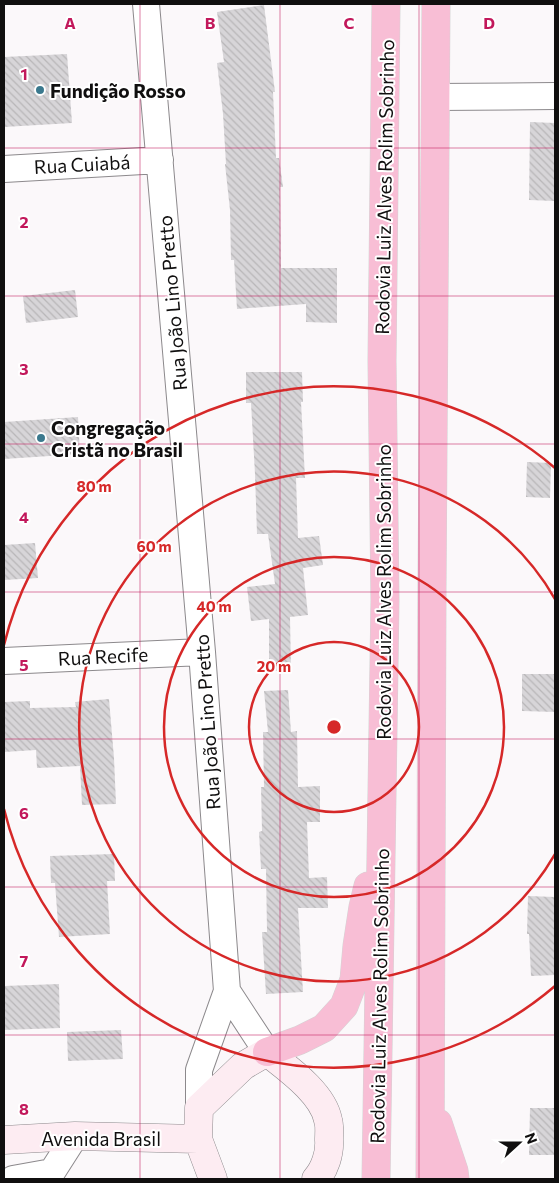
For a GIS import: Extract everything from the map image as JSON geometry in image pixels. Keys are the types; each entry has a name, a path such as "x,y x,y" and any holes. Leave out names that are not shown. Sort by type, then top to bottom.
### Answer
{"highway":[{"name":"Rodovia Luiz Alves Rolim Sobrinho","path":"376,1179 385,600 382,361 386,4"},
{"path":"430,1179 436,4"},
{"path":"267,1052 300,1040 324,1028 344,1006 354,980 363,907 381,834"},
{"path":"431,1103 455,1179"}],"street":[{"name":"Rua João Lino Pretto","path":"146,4 202,652 226,991 199,1070 198,1139 213,1179"},
{"path":"436,98 555,96"},
{"name":"Rua Cuiabá","path":"4,169 160,160"},
{"name":"Rua Recife","path":"4,661 202,652"},
{"name":"Rua João Lino Pretto","path":"226,991 267,1052"},
{"path":"199,1108 243,1066 267,1052 298,1077 319,1099 328,1120 329,1147 322,1172 316,1179"},
{"path":"13,1179 52,1172 75,1136"},
{"name":"Avenida Brasil","path":"4,1140 75,1136 198,1139"}],"building":[{"path":"264,5 275,92 273,92 276,158 279,158 283,187 280,187 281,268 337,268 337,323 306,322 306,304 237,309 234,260 231,260 230,210 217,63 224,62 217,12"},
{"name":"Fundição Rosso","path":"67,54 72,123 4,127 4,57"},
{"path":"530,122 555,123 555,201 529,200"},
{"path":"75,290 78,317 26,323 23,296"},
{"path":"246,372 302,372 303,402 301,402 305,478 296,478 298,538 319,536 323,565 303,568 308,615 290,617 291,671 269,671 269,619 251,621 247,587 275,584 268,534 257,534 251,403 246,403"},
{"name":"Congregação Cristã no Brasil","path":"78,417 80,454 4,459 4,422"},
{"path":"527,462 551,463 550,498 526,497"},
{"path":"35,543 38,578 4,580 4,545"},
{"path":"522,674 555,674 555,712 522,711"},
{"path":"288,690 291,732 297,731 298,787 320,786 320,822 307,822 309,878 327,877 328,908 298,908 303,992 266,994 262,932 267,932 266,869 261,869 259,832 262,831 261,787 264,787 263,732 268,732 264,691"},
{"path":"109,699 116,804 82,805 80,766 37,768 36,750 4,752 4,702 30,701 30,708 76,707 75,702"},
{"path":"114,854 115,881 107,881 110,934 59,937 55,883 51,883 50,856"},
{"path":"528,896 555,897 555,975 531,976 529,934 527,934"},
{"path":"59,984 60,1028 4,1030 4,986"},
{"path":"121,1030 123,1059 68,1061 67,1032"},
{"path":"530,1108 555,1108 555,1155 529,1155"}],"place":[{"name":"Fundição Rosso","path":"40,90"},
{"name":"Congregação Cristã no Brasil","path":"41,438"}]}
